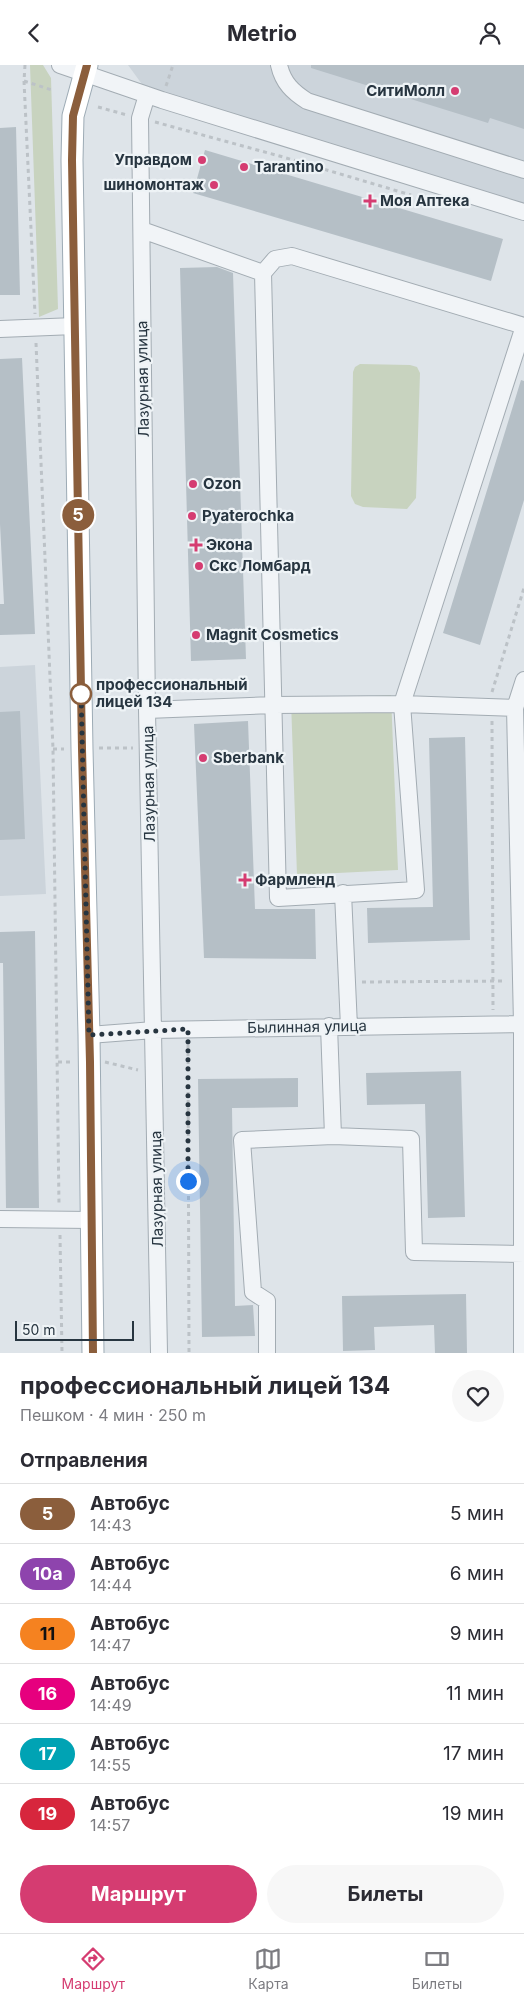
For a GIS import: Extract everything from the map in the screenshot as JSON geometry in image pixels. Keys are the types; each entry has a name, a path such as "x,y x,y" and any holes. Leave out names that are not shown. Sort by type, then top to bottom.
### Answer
{"main road":[{"path":"85,69 73,116 72,160 89,1035 93,1353"}],"street":[{"path":"60,65 85,69 155,98 524,211"},
{"path":"279,65 281,74 291,90 307,101 524,170"},
{"name":"Лазурная улица","path":"155,98 140,118 147,710 159,1353"},
{"path":"142,231 264,273"},
{"path":"292,256 524,326 402,704 416,890 278,898 264,273 275,259 292,256"},
{"path":"0,329 75,326"},
{"path":"522,1353 522,911 520,727 515,708 524,680"},
{"path":"147,710 273,705 402,704 515,708"},
{"path":"343,893 349,1027"},
{"name":"Былинная улица","path":"89,1035 188,1029 523,1024"},
{"path":"329,1026 333,1136"},
{"path":"267,1353 267,1301 253,1292 242,1140 333,1136 411,1139 414,1252 523,1254"},
{"path":"0,1219 91,1220"}],"path":[{"path":"25,65 24,81 53,749 62,1353"},
{"path":"155,98 173,65"},
{"path":"24,81 52,90"},
{"path":"98,107 283,157 413,196"},
{"path":"493,1025 492,691 524,588"},
{"path":"98,748 148,748"},
{"path":"53,749 64,749"},
{"path":"347,982 521,981"},
{"path":"188,1029 189,1353"},
{"path":"58,1062 76,1062"},
{"path":"105,1062 155,1074"}],"shaded area":[{"path":"128,65 524,65 524,203 144,87"},
{"path":"35,665 46,894 0,896 0,667"}],"green space":[{"path":"30,65 43,65 51,78 58,309 39,317"},
{"path":"360,364 410,365 417,367 420,373 416,498 407,509 363,507 355,504 351,496 353,372 355,367"},
{"path":"391,695 398,870 297,875 291,701"}],"building":[{"name":"СитиМолл","path":"311,65 524,65 524,129 490,118 488,123 311,68"},
{"path":"16,127 20,295 0,295 0,128"},
{"path":"205,150 503,239 491,281 193,193"},
{"path":"217,267 233,273 246,659 191,661 180,268"},
{"path":"22,358 35,634 0,635 0,604 4,604 0,524 0,359"},
{"path":"521,380 524,381 524,500 480,645 443,633"},
{"path":"20,711 25,839 0,840 0,712"},
{"path":"248,721 255,909 315,909 316,959 204,958 194,724"},
{"path":"465,737 470,940 368,943 367,908 433,907 429,738"},
{"path":"35,931 39,1208 6,1208 3,963 0,963 0,932"},
{"path":"461,1071 465,1217 428,1218 425,1104 367,1105 366,1073"},
{"path":"298,1078 298,1107 232,1108 235,1306 253,1305 255,1336 202,1337 198,1079"},
{"path":"466,1294 467,1353 435,1353 434,1325 374,1327 375,1350 343,1351 342,1296"}],"bus line":[{"name":"5","path":"87,65 73,116 72,160 82,749 90,1062 93,1353"}],"place":[{"name":"СитиМолл","path":"455,91"},
{"name":"Управдом","path":"202,160"},
{"name":"Tarantino","path":"244,167"},
{"name":"шиномонтаж","path":"214,185"},
{"name":"Моя Аптека","path":"370,201"},
{"name":"Ozon","path":"193,484"},
{"name":"Pyaterochka","path":"192,516"},
{"name":"Экона","path":"196,545"},
{"name":"Скс Ломбард","path":"199,566"},
{"name":"Magnit Cosmetics","path":"196,635"},
{"name":"профессиональный лицей 134","path":"81,694"},
{"name":"Sberbank","path":"203,758"},
{"name":"Фармленд","path":"245,880"}],"route":[{"path":"81,694 81,691 89,1035 188,1029 188,1181"}]}
